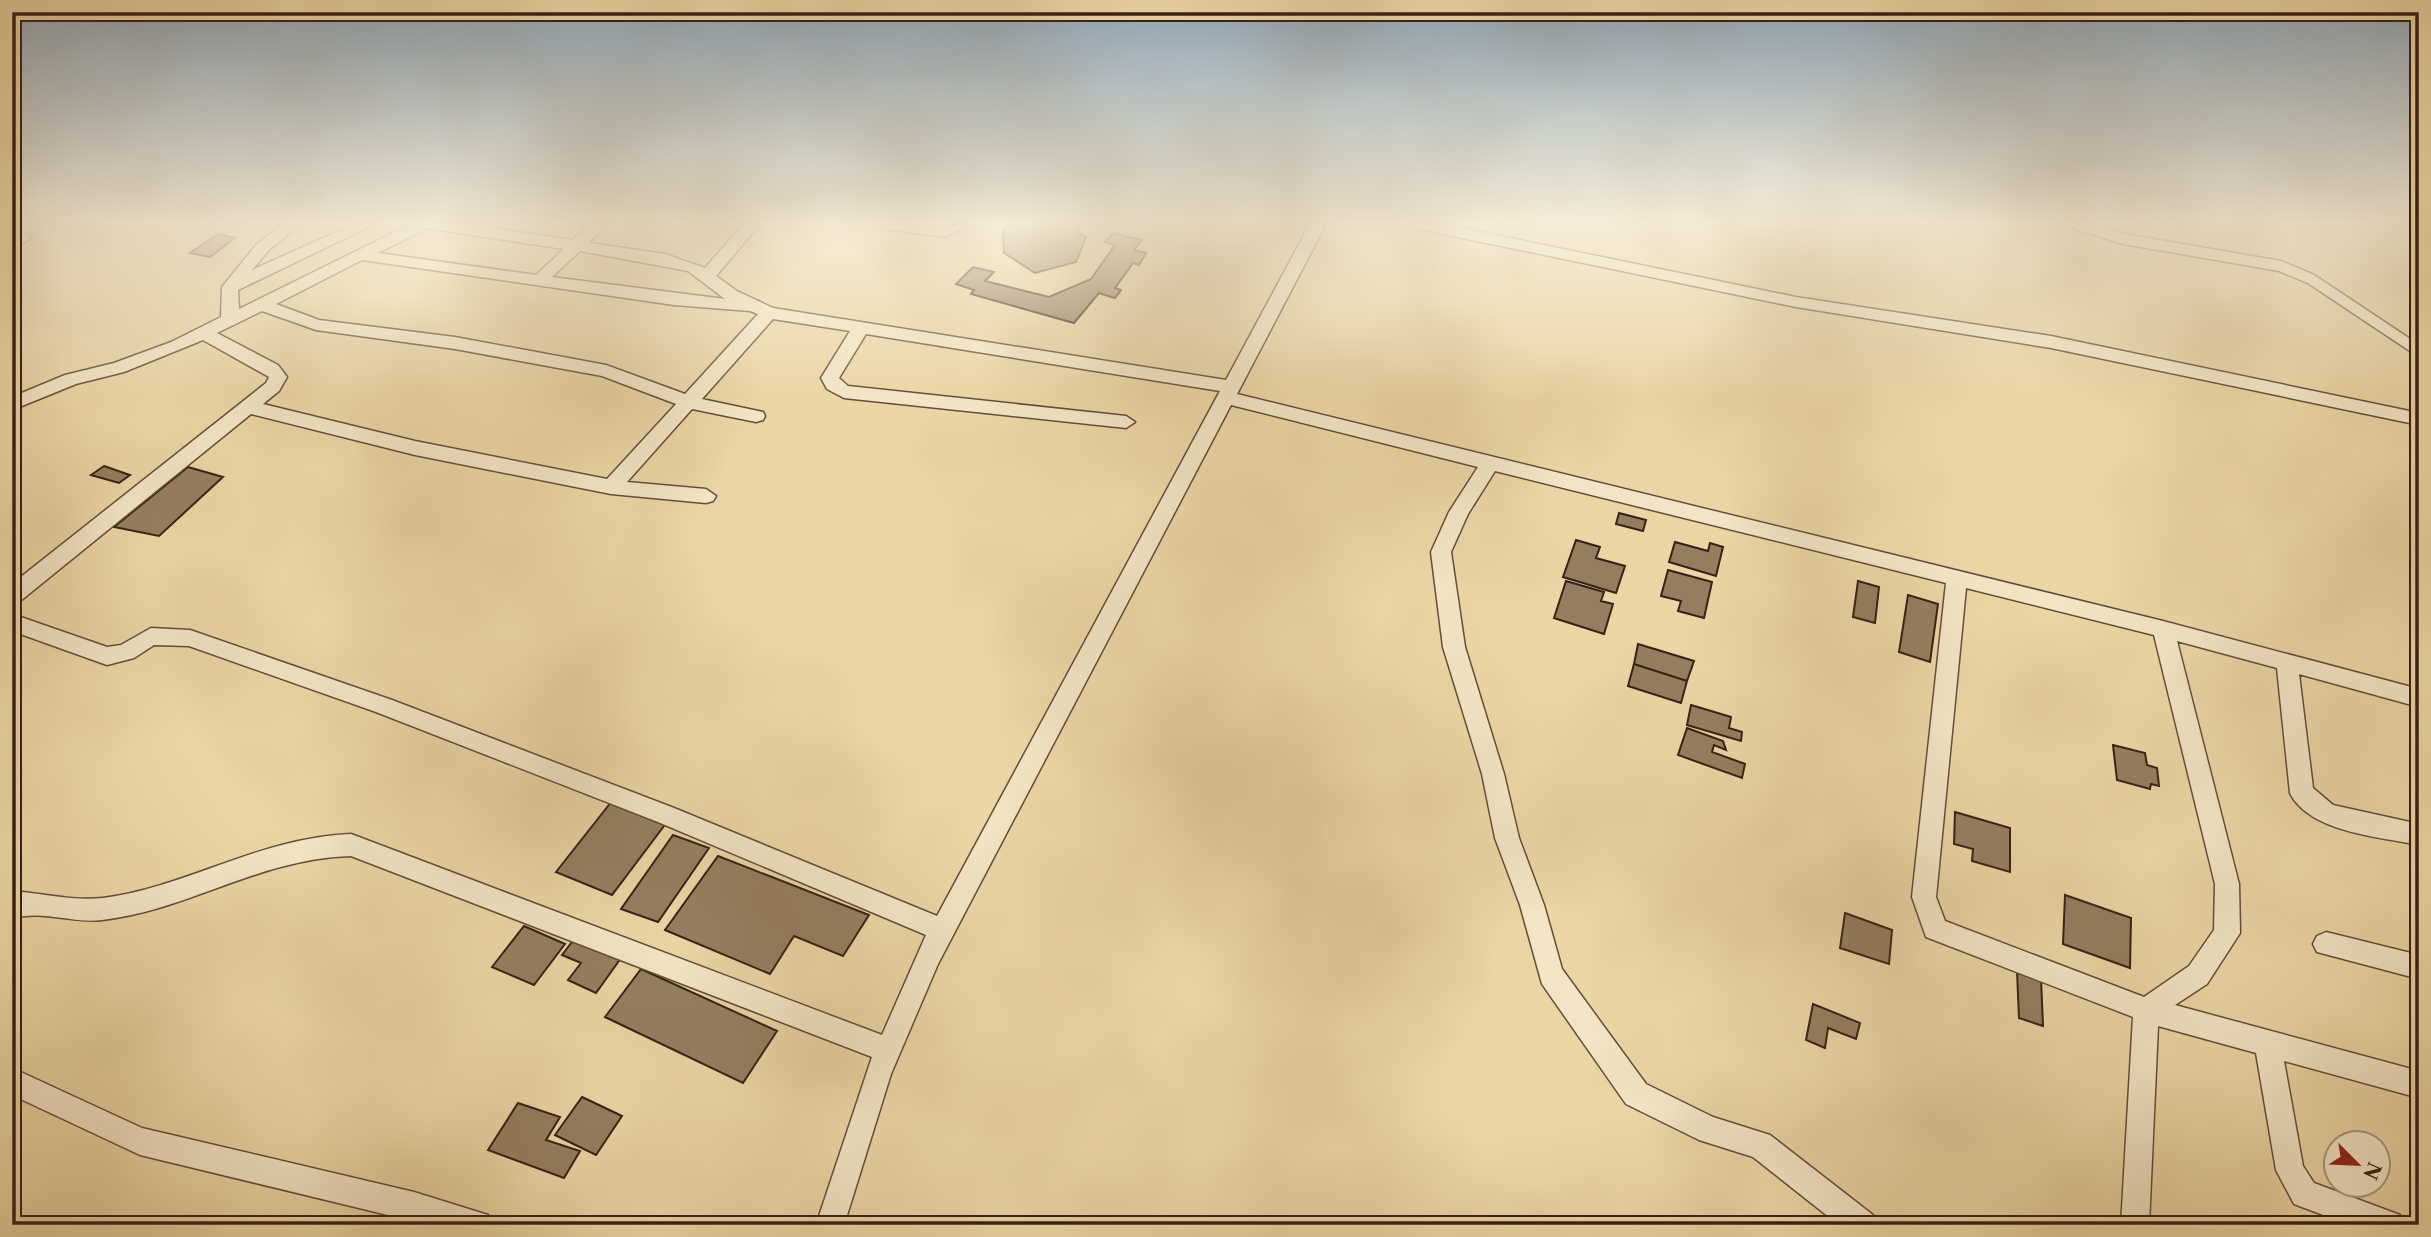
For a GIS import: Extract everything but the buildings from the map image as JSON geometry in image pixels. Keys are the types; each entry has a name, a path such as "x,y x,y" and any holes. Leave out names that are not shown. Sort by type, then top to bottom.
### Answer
{"street":[{"path":"230,319 230,287 234,282"},
{"path":"230,287 241,282"},
{"path":"12,404 71,379 153,356 305,282"},
{"path":"545,282 674,300 749,306 769,313 1229,392 1489,465 2163,629 2418,701"},
{"path":"717,282 749,306"},
{"path":"830,1225 888,1051 943,930 1287,282"},
{"path":"1698,282 1796,302 2052,342 2419,419"},
{"path":"261,304 316,325 455,343 606,371 688,402 756,416"},
{"path":"611,487 769,313"},
{"path":"860,328 830,378 833,385 844,392 1126,422"},
{"path":"12,596 273,387 278,377 272,369 203,333"},
{"path":"248,407 415,448 611,487 706,496"},
{"path":"1489,465 1459,512 1441,552 1454,647 1493,774 1507,838 1532,905 1551,975 1636,1094 1709,1130 1760,1145 1863,1225"},
{"path":"1956,579 1924,897 1935,929 2146,1010 2419,1085"},
{"path":"12,622 107,656 126,652 151,636 173,635 200,641 384,706 641,806 943,930"},
{"path":"2146,1010 2198,975 2227,933 2227,884 2163,629"},
{"path":"2287,663 2302,793 2326,814 2419,835"},
{"path":"12,908 23,904 103,909 172,892 282,851 327,844 351,845 888,1051"},
{"path":"2326,944 2419,967"},
{"path":"2136,1225 2146,1010"},
{"path":"2267,1043 2290,1170 2304,1194 2390,1225"},
{"path":"12,1081 140,1141 401,1202 478,1225"}],"lane":[{"path":"2315,282 2419,351"}]}
